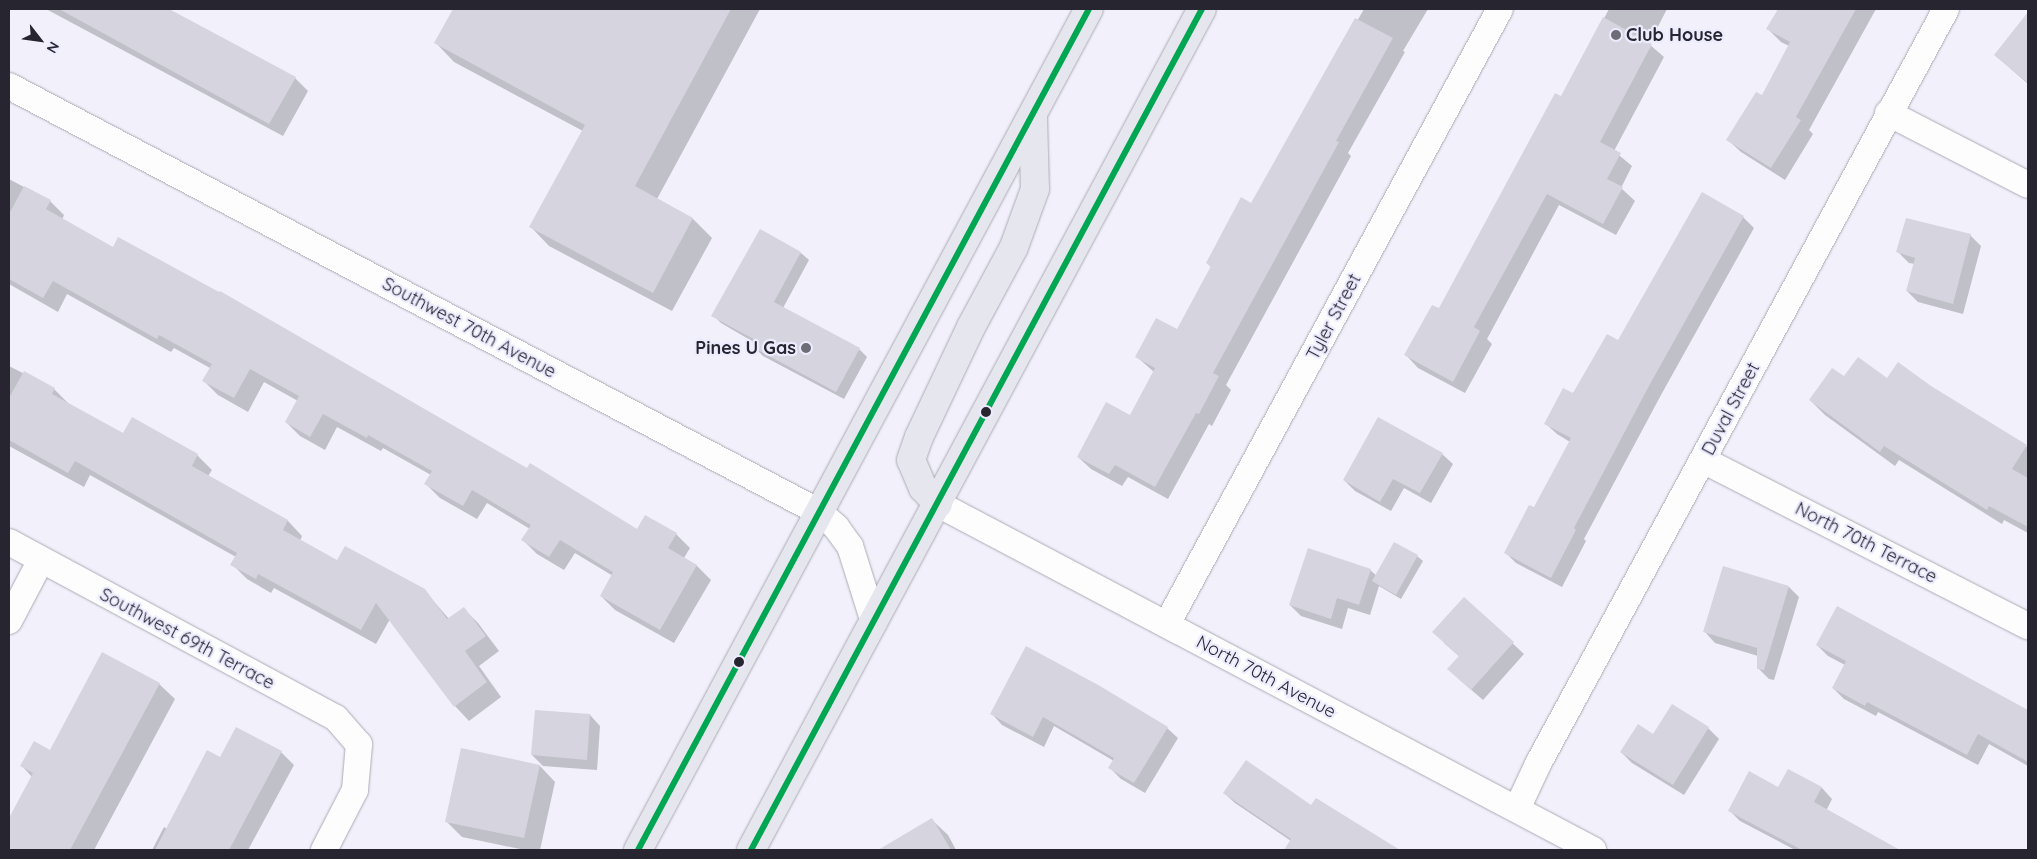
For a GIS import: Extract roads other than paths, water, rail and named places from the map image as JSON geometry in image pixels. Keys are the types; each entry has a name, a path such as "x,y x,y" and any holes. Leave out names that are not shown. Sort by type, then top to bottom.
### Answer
{"highway":[{"path":"638,850 1090,9"},
{"path":"751,850 1202,9"},
{"path":"938,504 922,488 911,460 919,437 964,341 1014,247 1035,189 1032,115"}],"street":[{"name":"Tyler Street","path":"1167,624 1500,9"},
{"name":"Duval Street","path":"1517,809 1538,764 1888,113 1946,9"},
{"name":"Southwest 70th Avenue","path":"9,86 819,512 836,527 850,546 874,622"},
{"path":"1888,113 2028,185"},
{"name":"North 70th Terrace","path":"1703,460 2028,626"},
{"name":"North 70th Avenue","path":"938,504 1593,850"},
{"name":"Southwest 69th Terrace","path":"9,542 336,718 359,744 355,790 324,850"},
{"path":"9,621 41,560"}],"place":[{"name":"Club House","path":"1616,35"},
{"name":"Pines U Gas","path":"806,348"}]}
